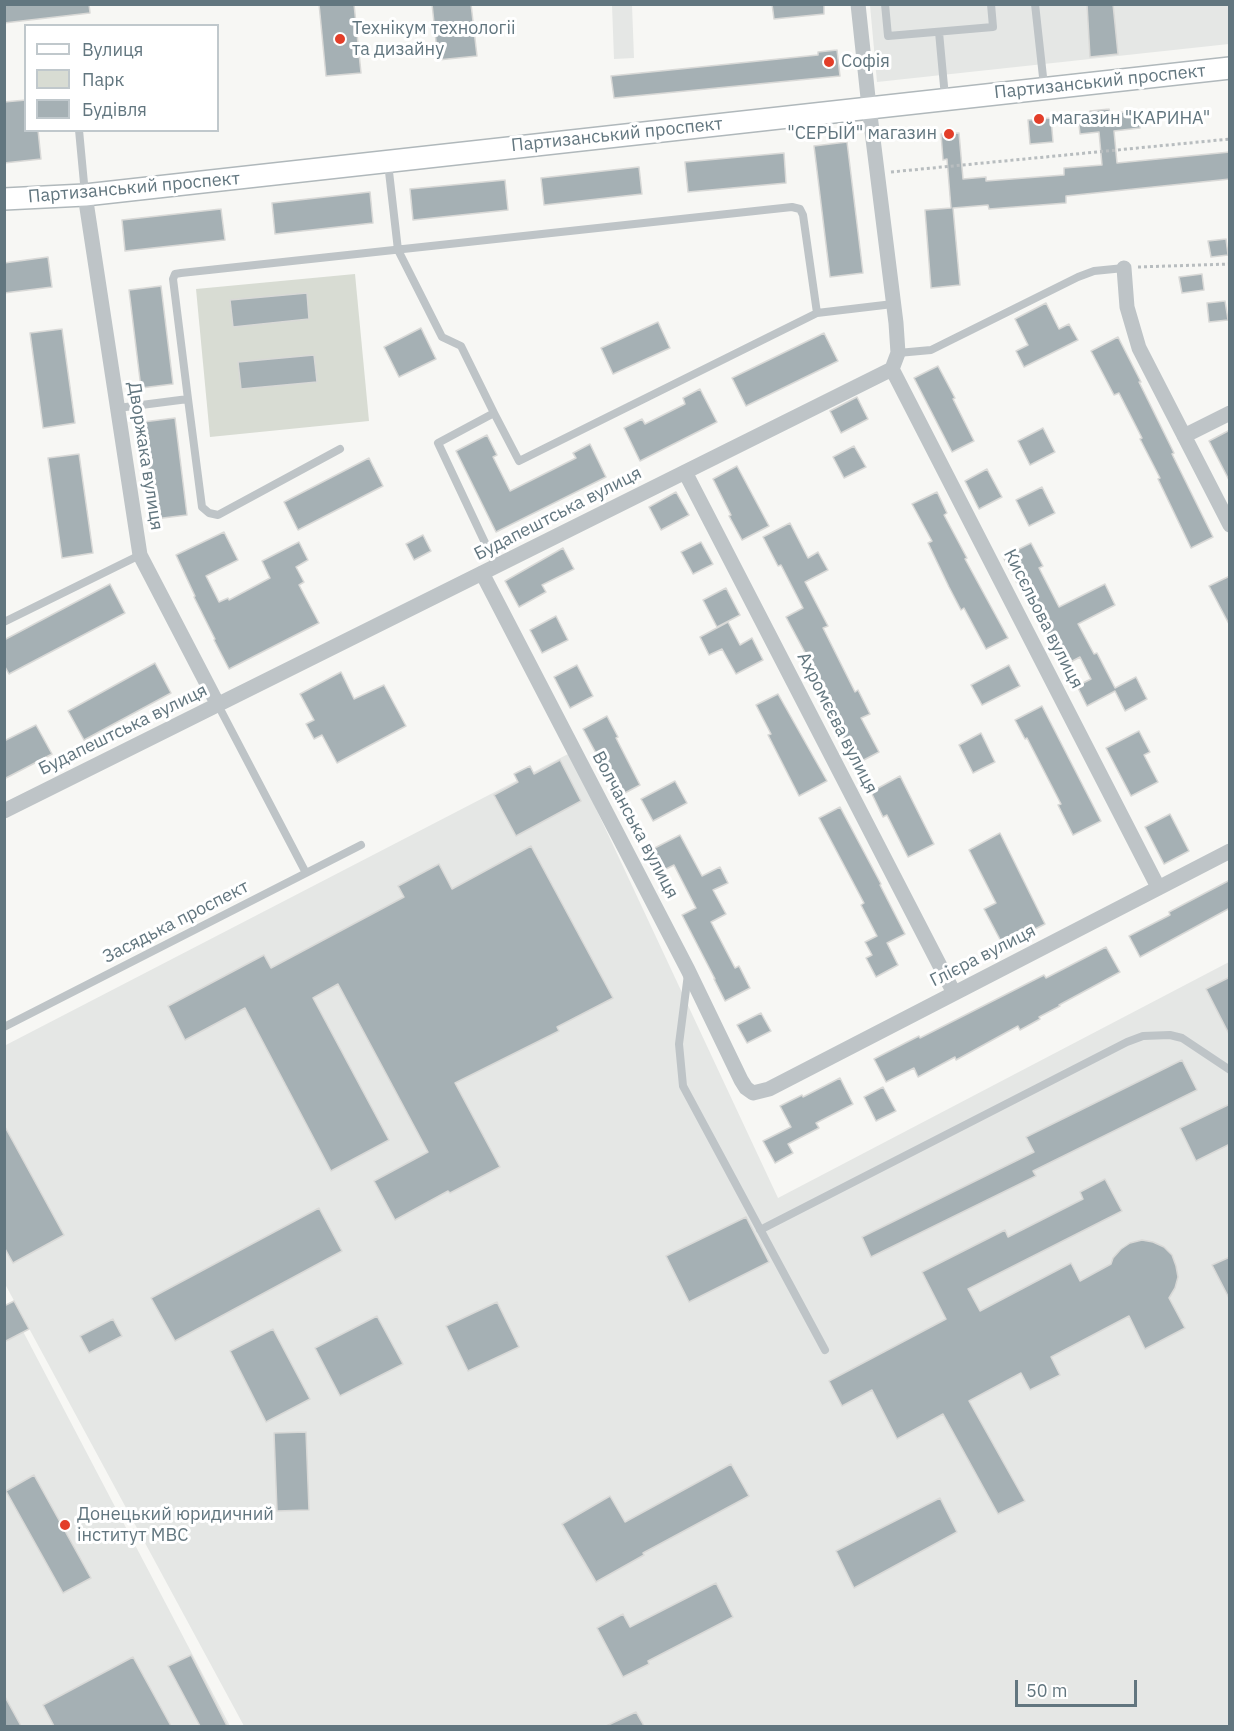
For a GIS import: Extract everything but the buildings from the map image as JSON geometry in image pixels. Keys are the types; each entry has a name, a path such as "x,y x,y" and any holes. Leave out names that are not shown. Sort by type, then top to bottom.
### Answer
{"street":[{"path":"858,4 898,353 892,369"},
{"name":"Партизанський проспект","path":"4,199 85,195 1230,68"},
{"name":"Дворжака вулиця","path":"85,195 140,555 218,705"},
{"path":"1124,268 1127,307 1139,348 1230,525"},
{"name":"Будапештська вулиця","path":"4,811 892,369"},
{"name":"Кисєльова вулиця","path":"892,369 1158,887"},
{"path":"1184,436 1230,413"},
{"name":"Ахромєєва вулиця","path":"685,472 954,993"},
{"name":"Волчанська вулиця","path":"482,573 688,970 741,1080 753,1093"},
{"name":"Глієра вулиця","path":"753,1093 770,1089 1230,850"}],"lane":[{"path":"885,4 888,36 993,27 990,4"},
{"path":"1035,4 1044,88"},
{"path":"939,32 945,99"},
{"path":"79,132 85,195"},
{"path":"388,161 398,250 442,337 461,346 519,461 817,313 893,304"},
{"path":"340,449 218,515 209,513 202,507 173,279 175,274 792,207 800,209 802,214 817,313"},
{"path":"898,353 931,350 1078,277 1094,271 1124,268"},
{"path":"118,408 188,399"},
{"path":"494,413 438,443 496,566"},
{"path":"4,622 140,555"},
{"path":"218,705 306,873"},
{"name":"Засядька проспект","path":"4,1027 361,844"},
{"path":"688,970 679,1044 683,1086 825,1350"},
{"path":"760,1230 1143,1036 1170,1035 1182,1038 1230,1070"}],"path":[{"path":"877,174 1230,139"},
{"path":"1124,268 1230,264"}],"shaded area":[{"path":"612,5 632,5 634,58 614,59"},
{"path":"870,5 1229,5 1229,44 877,82"},
{"path":"570,753 778,1198 1229,962 1229,1726 244,1726 5,1284 4,1046"},
{"name":"Донецький юридичний інститут МВС","path":"16,1318 230,1726 5,1726 4,1324"}],"green space":[{"path":"355,274 369,421 210,437 196,289"}],"place":[{"name":"Технікум технологіі та дизайну","path":"340,39"},
{"name":"Софія","path":"829,62"},
{"name":"магазин \"КАРИНА\"","path":"1039,119"},
{"name":"\"СЕРЫЙ\" магазин","path":"949,134"},
{"name":"Донецький юридичний інститут МВС","path":"65,1525"}]}
